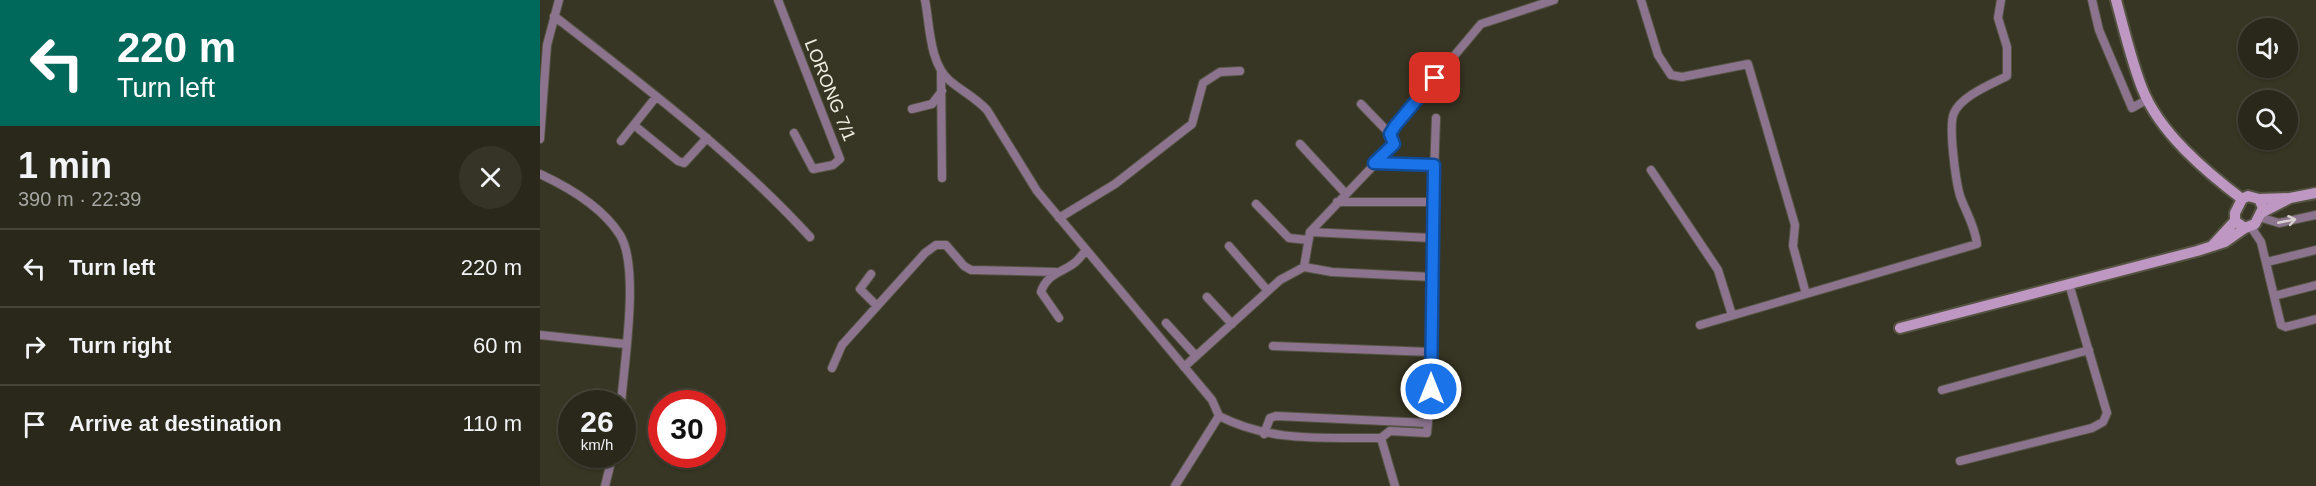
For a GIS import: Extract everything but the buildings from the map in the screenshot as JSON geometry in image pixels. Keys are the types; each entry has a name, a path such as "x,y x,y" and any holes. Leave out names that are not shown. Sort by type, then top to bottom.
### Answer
{"street":[{"path":"540,139 548,45 560,0"},
{"name":"LORONG 7/1","path":"778,0 840,154 838,162 816,170 810,167 794,133"},
{"path":"926,0 934,53 941,72 942,178"},
{"path":"1390,134 1482,24 1554,0"},
{"path":"1641,0 1658,55 1671,75 1682,77 1748,64 1795,225 1793,246 1806,294"},
{"path":"1700,325 1977,244 1975,228 1961,200 1952,128 1954,112 1966,100 2007,76 2007,47 1998,18 2001,0"},
{"path":"2092,0 2098,30 2132,108 2148,99"},
{"path":"2116,0 2142,90 2168,129 2199,166 2242,199"},
{"path":"554,16 707,138 768,191 810,237"},
{"path":"1059,218 1115,184 1192,124 1203,82 1220,72 1240,71"},
{"path":"941,72 978,100 987,110 1036,189 1212,400 1219,416 1264,434 1381,438 1390,431 1427,433 1436,118"},
{"path":"912,109 932,104 942,91"},
{"path":"621,141 656,97"},
{"path":"1304,267 1309,236 1345,193 1394,144 1390,134 1361,104"},
{"path":"634,125 678,161 684,163 707,138"},
{"path":"1300,144 1345,193"},
{"path":"1374,163 1434,165"},
{"path":"1651,170 1718,270 1732,315"},
{"path":"540,174 585,201 610,222 623,240 629,259 630,277 622,390"},
{"path":"2212,246 2235,221 2235,213 2242,199 2248,196 2259,199 2290,198 2316,193"},
{"path":"1900,328 2225,242 2248,228 2260,215 2290,198"},
{"path":"2259,199 2263,208 2260,215"},
{"path":"1337,202 1433,202"},
{"path":"1256,204 1289,238 1309,236 1432,238"},
{"path":"2260,215 2279,223 2316,214"},
{"path":"2235,221 2248,228 2261,242 2283,326 2316,319"},
{"path":"832,368 842,345 925,253 936,245 946,245 964,266 972,270 1055,272 1075,263 1086,250"},
{"path":"1229,246 1268,291"},
{"path":"2267,262 2316,250"},
{"path":"1184,368 1280,280 1304,267 1332,272 1432,277"},
{"path":"1055,272 1041,292 1059,318"},
{"path":"871,274 860,289 877,306"},
{"path":"1960,461 2092,428 2103,422 2107,413 2069,284"},
{"path":"2274,296 2316,285"},
{"path":"1207,297 1232,324"},
{"path":"1166,323 1196,356"},
{"path":"540,334 626,344"},
{"path":"1273,346 1431,352"},
{"path":"1942,390 2089,350"},
{"path":"1175,486 1219,416"},
{"path":"1264,434 1270,418 1276,416 1428,423"},
{"path":"1381,438 1395,486"},
{"path":"605,486 610,468"}],"route":[{"path":"1431,389 1434,165 1374,163 1394,144 1390,134 1435,78"}]}
